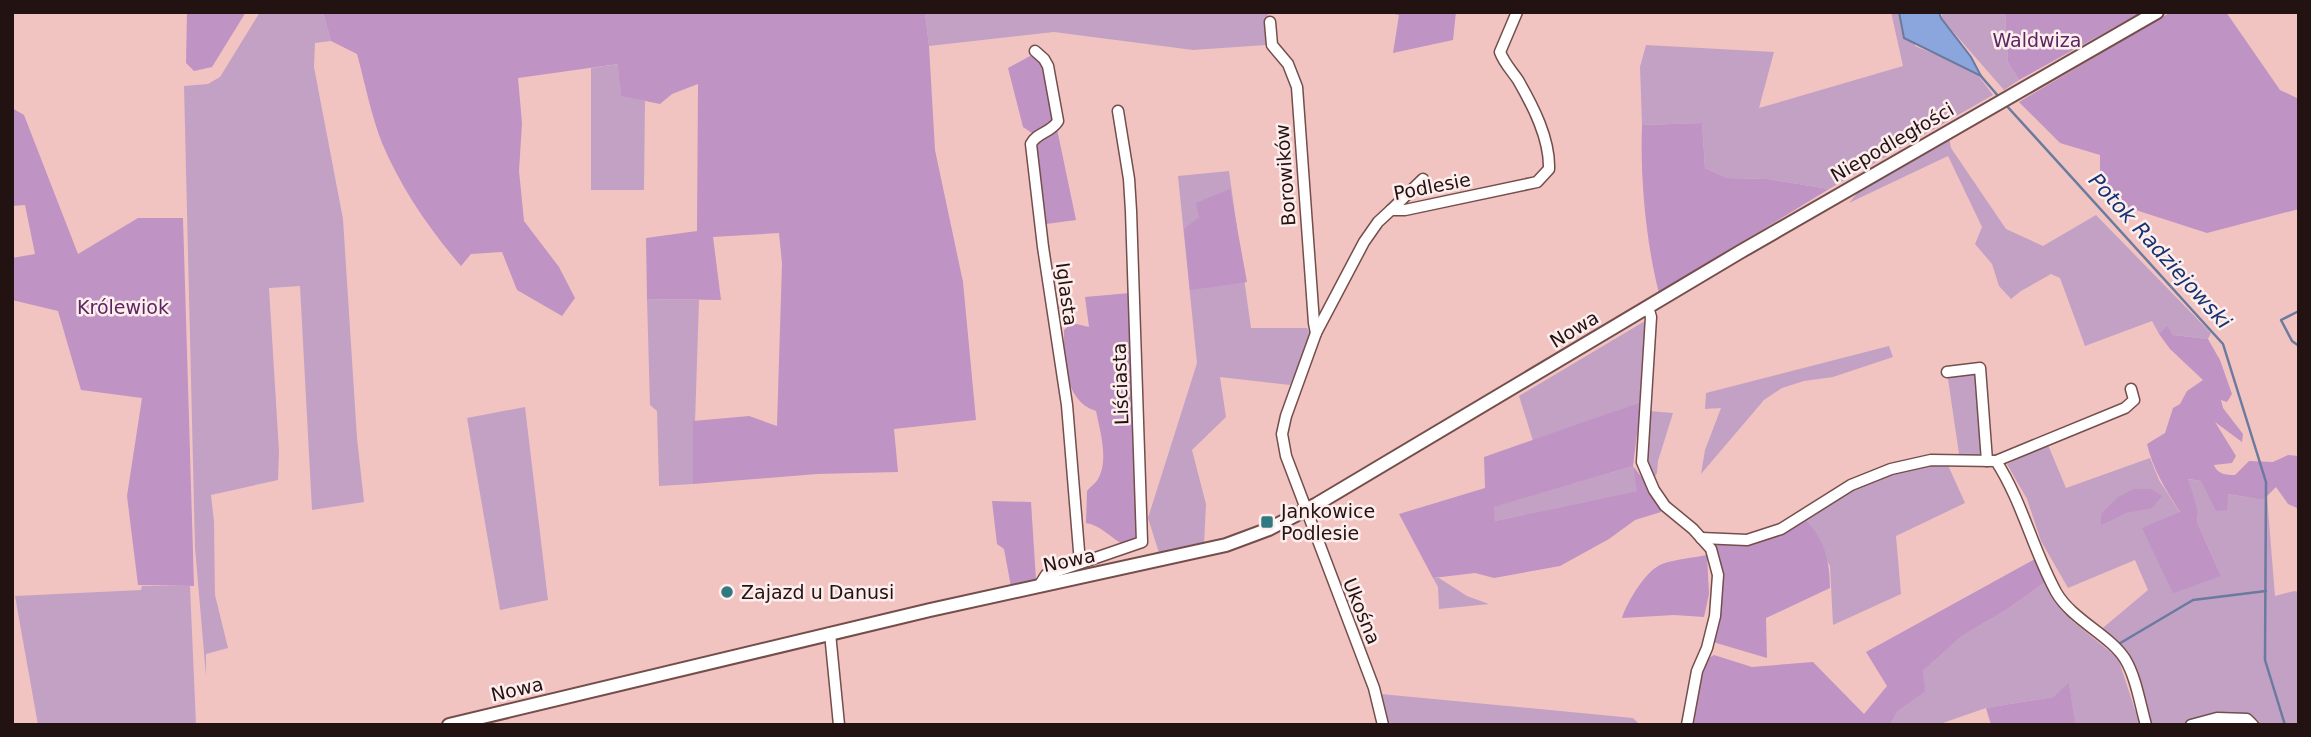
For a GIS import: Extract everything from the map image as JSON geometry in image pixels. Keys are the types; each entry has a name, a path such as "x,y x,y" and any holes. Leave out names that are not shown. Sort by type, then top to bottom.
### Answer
{"street":[{"name":"Podlesie","path":"1306,511 1286,456 1282,434 1316,332 1364,242 1378,222 1391,210 1405,210 1537,182 1549,169 1547,149 1539,126 1527,98 1500,52 1517,12"},
{"name":"Niepodległości","path":"1648,307 2157,12"},
{"name":"Borowików","path":"1270,22 1272,45 1289,64 1297,87 1316,332"},
{"name":"Iglasta","path":"1035,51 1048,66 1058,121 1054,128 1035,136 1031,144 1067,405 1080,564"},
{"name":"Liściasta","path":"1039,586 1046,575 1142,542 1130,190 1118,111"},
{"path":"1391,210 1423,179"},
{"path":"1648,307 1651,317 1642,462 1654,490 1665,506 1711,550 1718,575 1715,616 1698,671 1686,725"},
{"name":"Nowa","path":"449,725 830,633 1226,545 1306,511 1648,307"},
{"path":"1947,372 1980,368 1992,461 2010,483 2032,543 2058,595 2084,623 2124,657 2146,725"},
{"path":"1701,538 1746,540 1781,529 1852,485 1891,469 1931,460 1992,461 2125,408 2134,400 2131,389"},
{"name":"Ukośna","path":"1306,511 1374,688 1383,725"},
{"path":"830,633 839,725"},
{"path":"2192,725 2217,718 2248,719 2253,725"}],"shaded area":[{"path":"260,12 323,12 331,41 315,43 314,67 343,219 357,438 364,502 312,510 300,286 269,288 279,451 278,480 211,495 215,595 228,648 206,654 206,676 195,548 184,86 208,84 220,77"},
{"path":"925,12 1268,12 1266,45 1193,50 1054,32 929,46"},
{"path":"1891,12 1908,12 1915,46 1975,71 1993,95 1829,189 1768,179 1727,178 1705,168 1702,123 1642,125 1640,67 1646,45 1774,52 1759,108 1903,66"},
{"path":"1943,12 2005,12 2008,62 2019,80 2004,90 1941,18"},
{"path":"619,64 621,95 645,101 644,190 591,190 591,68"},
{"path":"1949,137 1951,148 2006,229 2043,246 2096,215 2211,333 2208,339 2173,335 2167,327 2159,334 2152,321 2085,346 2060,278 2051,274 2011,299 1999,286 1992,264 1975,244 1982,227 1948,156 1849,203 1864,185"},
{"path":"1229,171 1251,328 1307,328 1311,334 1290,385 1220,377 1226,417 1192,450 1206,504 1204,545 1159,553 1148,518 1197,363 1178,176"},
{"path":"647,299 699,300 693,484 659,486 657,411 650,405"},
{"path":"1645,321 1641,402 1533,441 1519,396"},
{"path":"1889,346 1893,357 1833,377 1804,381 1782,388 1764,400 1701,474 1705,450 1721,408 1705,409 1706,393"},
{"path":"1975,371 1982,452 1978,457 1959,454 1947,372"},
{"path":"525,407 548,600 500,610 467,418"},
{"path":"1649,411 1673,413 1653,480 1647,454"},
{"path":"2048,445 2066,488 2150,458 2159,480 2221,576 2197,522 2198,511 2187,479 2201,481 2228,494 2263,500 2267,497 2275,596 2299,592 2299,725 2258,725 2258,720 2249,716 2229,715 2179,725 2151,725 2129,659 2098,632 2148,590 2135,560 2068,588 2041,541 2027,499 2007,464"},
{"path":"1947,463 1965,503 1896,536 1901,594 1833,625 1830,566 1804,519 1872,482 1909,470"},
{"path":"1633,466 1638,491 1495,521 1493,507"},
{"path":"1433,578 1439,578 1467,596 1489,604 1439,609 1438,587"},
{"path":"2047,581 2071,620 2118,658 2140,725 2076,725 2069,684 2053,697 1986,708 1937,725 1890,725 1897,712 1924,691 1923,671 1962,636"},
{"path":"142,586 190,586 196,725 38,725 15,596 141,590"},
{"path":"1381,694 1633,718 1640,725 1405,725 1386,722"}],"green space":[{"path":"187,12 246,12 212,67 194,71 186,63"},
{"path":"323,12 925,12 935,150 963,282 976,420 894,429 898,472 817,474 693,484 693,421 749,416 777,426 782,263 779,233 713,237 721,300 647,299 646,238 697,231 698,84 672,94 660,104 621,96 618,64 518,78 522,123 519,171 524,221 559,267 575,298 562,316 517,290 502,252 471,254 461,266 438,238 407,192 382,143 357,54 331,41"},
{"path":"1385,12 1456,12 1453,40 1393,53 1399,15"},
{"name":"Waldwiza","path":"2005,12 2142,12 2019,80 2008,62"},
{"path":"2171,12 2226,12 2280,90 2299,99 2299,209 2207,233 2117,204 2100,182 2100,155 2060,143 2019,102"},
{"path":"1030,56 1039,58 1052,109 1051,122 1032,133 1023,127 1008,68"},
{"name":"Królewiok","path":"12,108 24,115 78,254 138,218 183,218 194,586 138,585 127,496 142,398 81,390 58,311 12,300 12,258 35,254 25,205 12,206"},
{"path":"1702,123 1705,168 1727,178 1768,179 1829,189 1659,293 1645,210 1642,125"},
{"path":"1057,129 1076,220 1046,224 1033,147 1039,138"},
{"path":"1230,189 1247,282 1190,290 1184,229 1199,217 1196,203"},
{"path":"1130,293 1137,539 1123,544 1096,526 1086,523 1087,491 1101,471 1103,445 1096,411 1085,406 1078,398 1068,378 1064,330 1072,323 1089,327 1085,297"},
{"path":"2167,326 2173,335 2208,339 2220,360 2232,394 2227,402 2221,400 2223,408 2243,434 2242,442 2215,422 2236,456 2232,463 2214,465 2217,470 2235,475 2249,461 2273,462 2288,455 2299,456 2299,509 2288,504 2276,487 2263,500 2228,494 2227,510 2216,511 2201,481 2188,479 2198,511 2197,522 2221,576 2173,593 2142,528 2180,512 2156,471 2147,444 2165,433 2173,408 2180,404 2187,391 2203,380 2170,349 2159,334"},
{"path":"1641,402 1633,466 1656,496 1661,512 1635,520 1609,539 1560,566 1494,578 1475,573 1433,578 1399,514 1485,488 1484,457","holes":["1633,466 1637,491 1495,521 1494,507"]},
{"path":"2134,489 2151,489 2162,496 2152,508 2126,513 2101,525 2101,514 2118,497"},
{"path":"992,501 1031,502 1036,580 1011,587 1004,549 997,544"},
{"path":"1804,519 1825,550 1830,588 1766,618 1767,658 1713,642 1716,544 1747,543"},
{"path":"1707,555 1709,594 1704,617 1674,615 1622,618 1638,587 1656,567"},
{"path":"2035,559 2047,581 1962,636 1923,671 1925,691 1897,712 1890,725 1693,725 1697,694 1707,659 1714,655 1752,667 1813,662 1864,714 1887,686 1866,652"},
{"path":"2069,683 2076,725 1991,725 1986,708 2053,697"}],"water":[{"name":"Waldwiza","path":"1899,12 1939,12 1981,76 1904,38"}],"waterway":[{"name":"Potok Radziejowski","path":"1980,75 1999,97"},
{"name":"Potok Radziejowski","path":"2005,104 2223,344 2266,482 2265,660 2285,725"},
{"path":"2299,311 2281,320 2292,341 2299,346"},
{"path":"2117,645 2193,600 2266,591"}],"place":[{"name":"Jankowice Podlesie","path":"1267,522"},
{"name":"Zajazd u Danusi","path":"727,592"}]}
